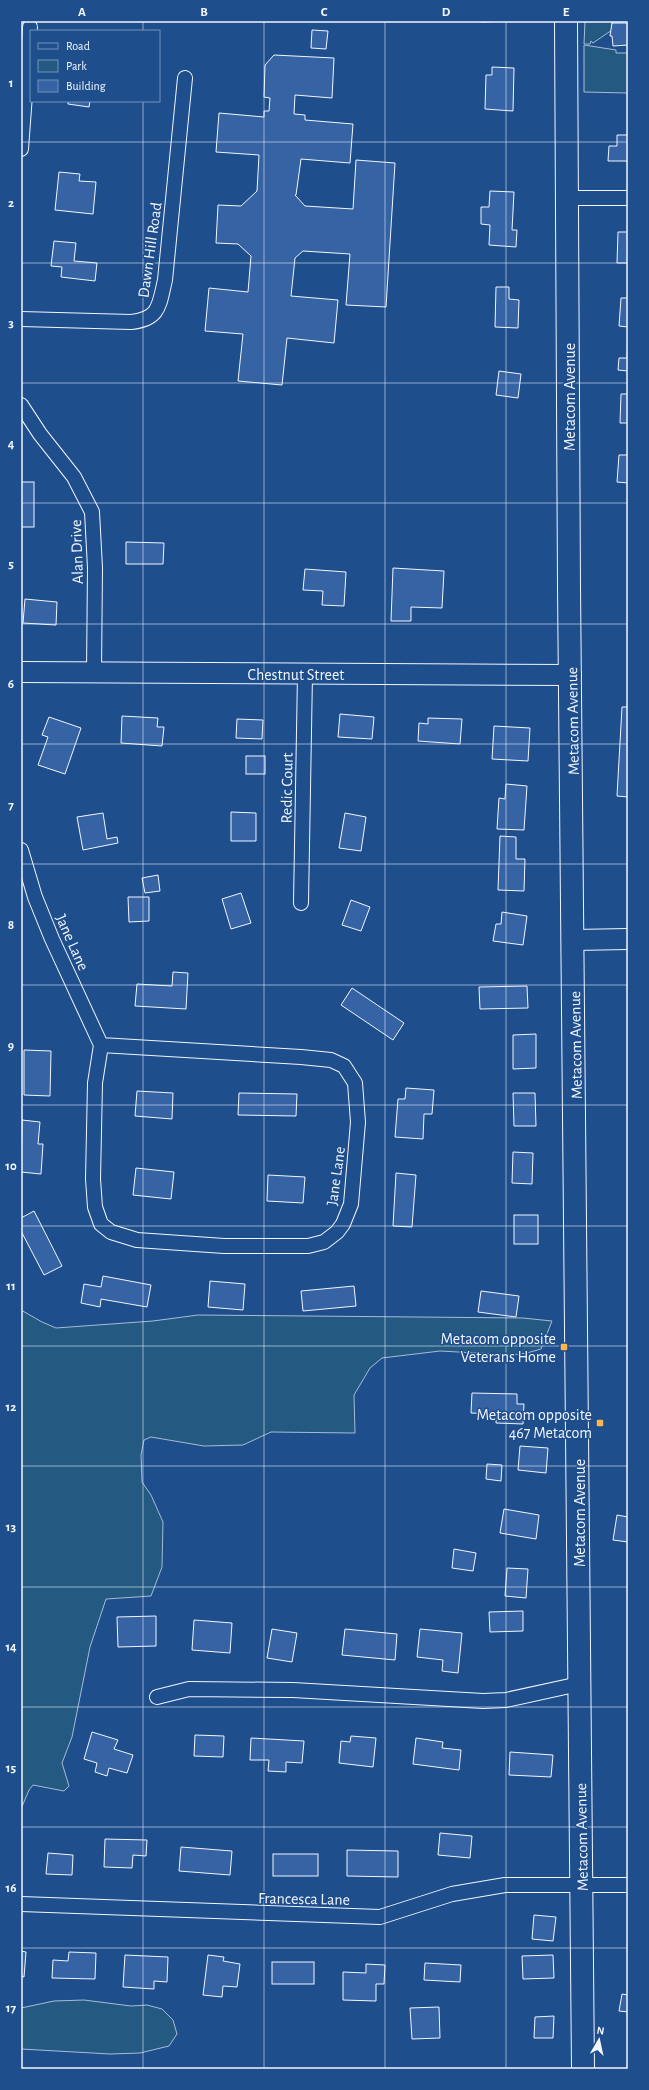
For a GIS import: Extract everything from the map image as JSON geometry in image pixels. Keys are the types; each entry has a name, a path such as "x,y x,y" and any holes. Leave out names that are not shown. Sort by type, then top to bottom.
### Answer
{"main road":[{"name":"Metacom Avenue","path":"566,21 571,675 579,1306 579,1684 584,2069"}],"street":[{"path":"21,149 30,27"},
{"name":"Dawn Hill Road","path":"21,319 131,322 144,321 152,317 158,308 165,280 185,78"},
{"path":"568,198 628,198"},
{"name":"Alan Drive","path":"21,405 40,434 74,477 92,512 95,568 94,673"},
{"name":"Chestnut Street","path":"21,672 571,675"},
{"name":"Redic Court","path":"301,903 305,674"},
{"name":"Jane Lane","path":"21,850 36,897 52,938 101,1045 95,1083 93,1179 95,1207 102,1224 111,1232 144,1241 224,1246 302,1246 324,1242 343,1224 352,1204 358,1122 355,1083 344,1066 331,1060 301,1057 101,1045"},
{"path":"574,940 628,939"},
{"path":"156,1696 189,1689 292,1690 483,1701 506,1700 579,1684"},
{"name":"Francesca Lane","path":"21,1904 380,1917 452,1894 505,1885 628,1885"}],"green space":[{"path":"585,21 612,21 612,30 593,43 591,41 590,44 584,44"},
{"path":"584,45 616,50 616,53 628,53 628,93 584,92"},
{"path":"21,1310 56,1328 153,1321 198,1315 523,1318 552,1321 541,1349 527,1353 513,1355 440,1351 382,1358 370,1368 354,1395 355,1433 271,1432 243,1445 204,1446 151,1437 144,1440 141,1455 142,1482 151,1495 163,1522 162,1567 151,1596 106,1599 90,1647 72,1737 62,1763 69,1786 64,1791 33,1785 29,1790 21,1809"},
{"path":"84,2000 131,2006 147,2005 162,2009 173,2020 177,2034 169,2046 140,2053 110,2054 21,2049 21,2008 54,2001"}],"building":[{"path":"481,21 508,21 481,22"},
{"path":"612,23 628,23 628,45 613,46 612,36 610,36"},
{"path":"312,30 328,31 326,49 311,48"},
{"path":"274,55 334,58 332,98 295,95 294,114 305,115 305,120 353,124 350,163 301,159 295,195 305,206 353,209 356,160 395,163 386,307 346,305 350,254 303,251 295,258 291,296 338,300 334,343 287,338 282,385 238,381 243,334 205,331 209,288 248,292 251,256 238,244 216,243 218,205 241,206 257,191 259,155 216,152 219,113 264,117 264,111 269,111 270,98 264,97 265,65"},
{"path":"492,67 514,68 513,111 485,109 486,75 492,75"},
{"path":"68,102 90,102 89,107 68,104"},
{"path":"617,135 628,135 628,161 608,161 609,146 617,146"},
{"path":"59,172 80,174 79,181 96,182 93,214 55,210"},
{"path":"490,191 514,192 512,230 517,230 516,247 489,245 490,225 481,224 481,207 489,207"},
{"path":"618,232 628,232 628,263 617,263"},
{"path":"54,241 76,243 74,261 97,263 95,281 61,277 62,267 51,266"},
{"path":"496,287 509,287 509,299 519,300 518,328 495,327"},
{"path":"621,298 628,298 628,327 619,326"},
{"path":"628,343 628,371 618,370 619,358 627,358"},
{"path":"499,371 521,374 518,398 496,395"},
{"path":"621,394 628,394 628,423 620,423"},
{"path":"619,455 628,455 628,483 617,482"},
{"path":"21,482 34,482 34,527 21,527"},
{"path":"126,542 164,543 163,564 126,564"},
{"path":"393,568 444,571 442,608 411,607 411,621 391,621"},
{"path":"305,569 346,572 344,606 322,605 323,591 303,590"},
{"path":"25,599 57,602 56,625 23,623"},
{"path":"622,707 628,707 628,797 617,796"},
{"path":"340,714 374,717 372,739 338,737"},
{"path":"122,716 158,718 157,727 164,727 162,746 121,743"},
{"path":"49,717 81,728 65,774 38,765 48,737 42,735"},
{"path":"428,718 462,719 460,744 418,741 419,723 428,724"},
{"path":"237,719 263,720 262,739 236,738"},
{"path":"494,726 530,728 528,761 492,759"},
{"path":"246,756 265,756 265,774 246,774"},
{"path":"506,784 527,786 524,830 497,829 499,798 505,799"},
{"path":"231,812 256,813 256,841 231,841"},
{"path":"103,813 107,839 117,837 118,843 83,850 77,817"},
{"path":"345,813 366,817 361,851 339,848"},
{"path":"500,836 516,837 516,859 525,859 524,891 498,890"},
{"path":"158,875 160,891 145,893 142,878"},
{"path":"241,893 251,923 231,929 222,899"},
{"path":"128,897 149,897 149,921 129,922"},
{"path":"351,900 370,907 361,931 342,925"},
{"path":"502,912 527,916 523,945 493,941 496,924 501,924"},
{"path":"173,972 188,973 186,1009 135,1006 137,984 172,986"},
{"path":"527,986 528,1008 480,1009 479,987"},
{"path":"352,988 404,1023 393,1040 341,1005"},
{"path":"536,1034 536,1068 513,1069 513,1035"},
{"path":"24,1050 51,1051 50,1096 24,1095"},
{"path":"406,1088 434,1090 432,1114 424,1114 423,1139 395,1137 398,1099 405,1099"},
{"path":"137,1091 173,1093 172,1119 135,1116"},
{"path":"239,1093 297,1094 296,1116 238,1115"},
{"path":"513,1093 535,1093 536,1126 514,1126"},
{"path":"22,1120 40,1122 38,1144 43,1144 41,1174 21,1172"},
{"path":"513,1152 533,1153 532,1184 512,1183"},
{"path":"136,1168 174,1172 171,1199 133,1195"},
{"path":"396,1173 416,1175 412,1227 393,1226"},
{"path":"268,1175 305,1177 303,1203 267,1201"},
{"path":"34,1211 62,1266 44,1275 21,1231 21,1218"},
{"path":"514,1215 538,1215 538,1244 514,1244"},
{"path":"103,1276 151,1285 147,1307 101,1299 100,1307 81,1303 84,1284 101,1287"},
{"path":"210,1281 245,1284 243,1310 208,1307"},
{"path":"354,1286 356,1306 303,1311 301,1291"},
{"path":"481,1291 519,1296 516,1317 478,1312"},
{"path":"472,1393 517,1394 517,1404 524,1404 523,1424 496,1423 496,1414 471,1413"},
{"path":"520,1446 548,1448 546,1473 518,1470"},
{"path":"487,1464 502,1465 501,1481 486,1479"},
{"path":"504,1509 539,1515 536,1539 500,1533"},
{"path":"617,1515 628,1517 628,1542 613,1540"},
{"path":"454,1549 476,1553 473,1571 452,1568"},
{"path":"507,1568 528,1569 526,1598 505,1596"},
{"path":"523,1611 523,1631 490,1632 489,1612"},
{"path":"156,1616 156,1646 118,1647 117,1617"},
{"path":"194,1620 232,1623 230,1653 192,1650"},
{"path":"272,1629 297,1633 292,1662 267,1658"},
{"path":"345,1629 397,1634 395,1660 342,1655"},
{"path":"420,1629 462,1633 458,1673 442,1671 443,1660 417,1657"},
{"path":"92,1732 118,1740 114,1749 133,1755 127,1773 109,1768 107,1776 95,1772 97,1763 84,1759"},
{"path":"195,1735 224,1736 223,1757 194,1756"},
{"path":"351,1736 376,1738 373,1767 339,1763 341,1741 350,1742"},
{"path":"251,1738 304,1741 302,1763 286,1762 286,1772 268,1771 269,1760 250,1760"},
{"path":"416,1738 443,1742 442,1748 461,1750 459,1770 413,1764"},
{"path":"510,1752 553,1755 551,1777 509,1775"},
{"path":"440,1833 472,1836 470,1858 438,1855"},
{"path":"105,1839 147,1840 146,1856 133,1855 132,1868 104,1867"},
{"path":"181,1847 232,1851 230,1875 179,1871"},
{"path":"347,1850 398,1851 398,1877 347,1876"},
{"path":"48,1853 73,1855 72,1875 46,1874"},
{"path":"273,1854 318,1854 318,1876 273,1876"},
{"path":"534,1915 556,1917 553,1941 532,1939"},
{"path":"21,1951 26,1952 24,1977 21,1976"},
{"path":"69,1952 96,1953 95,1979 52,1978 53,1960 68,1961"},
{"path":"125,1955 168,1957 167,1982 154,1981 154,1989 123,1987"},
{"path":"208,1955 224,1957 223,1961 240,1964 237,1987 223,1986 222,1997 203,1995"},
{"path":"553,1955 554,1978 523,1979 522,1956"},
{"path":"272,1962 314,1962 314,1984 272,1984"},
{"path":"425,1963 461,1965 460,1982 424,1980"},
{"path":"366,1964 385,1965 384,1984 376,1984 376,2001 343,2000 343,1972 366,1973"},
{"path":"622,1994 628,1995 628,2012 619,2011"},
{"path":"439,2007 440,2038 412,2039 410,2008"},
{"path":"554,2016 553,2038 534,2038 535,2017"}],"place":[{"name":"Metacom opposite Veterans Home","path":"564,1347"},
{"name":"Metacom opposite 467 Metacom","path":"600,1423"}]}
